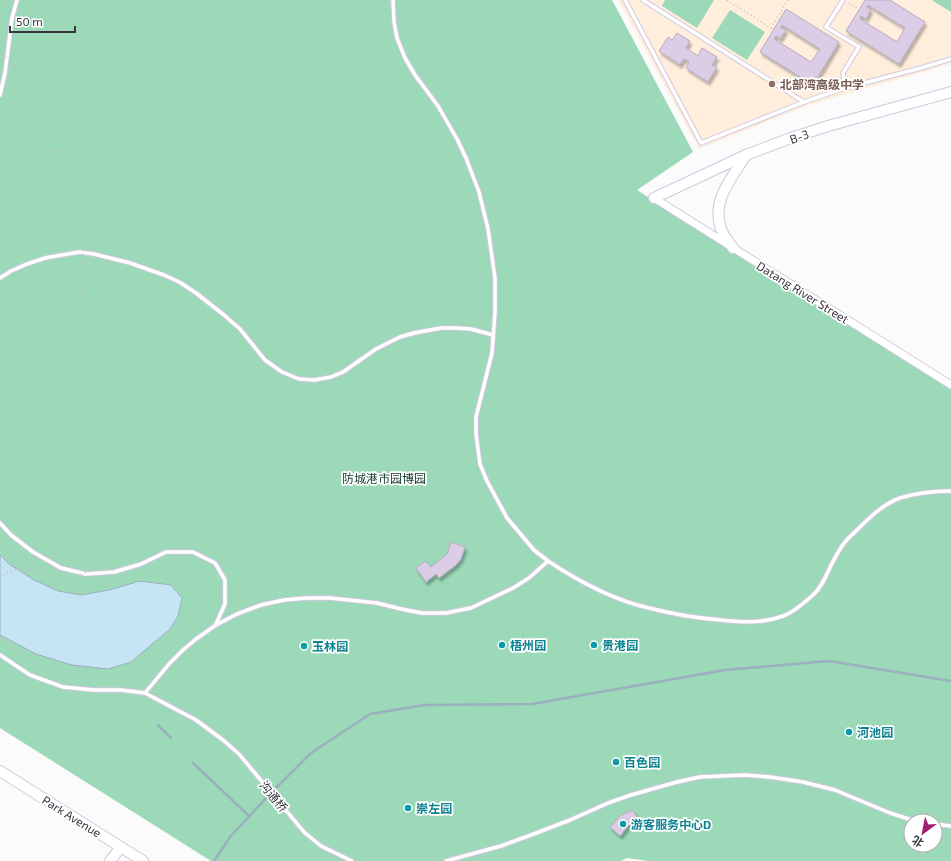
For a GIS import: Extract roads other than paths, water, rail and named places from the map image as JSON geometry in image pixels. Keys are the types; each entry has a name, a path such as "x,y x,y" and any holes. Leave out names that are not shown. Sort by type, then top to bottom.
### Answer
{"street":[{"name":"B-3","path":"654,198 746,155 828,126 951,92"},
{"path":"733,248 721,230 718,210 723,191 746,155"},
{"name":"Datang River Street","path":"654,198 951,385"},
{"name":"Park Avenue","path":"0,771 143,861"},
{"path":"110,861 121,847"}],"lane":[{"path":"0,94 5,73 12,18 17,0"},
{"path":"393,0 395,30 405,58 415,75 448,121 466,158 479,192 488,229 495,278 495,312 492,353 476,417 476,434 480,464 487,481 507,518 534,550 563,571 626,602 697,618 745,622 766,621 784,616 800,606 814,593 826,577 846,541 870,517 884,507 899,498 938,491 951,491"},
{"path":"625,0 701,143 804,102 845,88 951,59"},
{"path":"643,0 804,102"},
{"path":"843,0 826,27 859,47 843,73 845,88"},
{"path":"0,278 26,264 44,258 79,252 130,263 164,275 181,283 196,293 240,329 265,360 282,372 299,379 314,380 331,377 343,372 376,349 400,337 414,333 442,328 456,328 471,329 493,335"},
{"path":"0,523 11,535 33,552 61,568 86,574 114,572 141,564 166,552 193,552 215,563 225,580 225,604 216,625"},
{"path":"0,655 30,675 64,686 94,690 121,690 145,693 169,664 183,650 216,625 237,614 262,605 284,600 330,598 377,603 422,613 446,613 471,608 514,588 529,578 548,561"},
{"name":"沟通桥","path":"145,693 200,724 223,740 239,754 304,832 321,846 352,861"},
{"path":"446,861 501,846 532,835 631,795 700,777 744,775 803,782 835,790 890,814 903,818"}],"water":[{"path":"0,555 9,564 34,580 58,591 82,595 109,590 140,581 171,585 182,598 178,616 170,629 131,662 108,669 72,665 36,654 0,634"}],"waterway":[{"path":"214,861 230,837 311,753 370,714 425,705 532,704 725,670 829,661 951,681"},
{"path":"158,725 171,738"},
{"path":"193,763 249,816"}],"place":[{"name":"北部湾高级中学","path":"772,84"},
{"name":"梧州园","path":"502,645"},
{"name":"贵港园","path":"594,645"},
{"name":"玉林园","path":"304,646"},
{"name":"河池园","path":"849,732"},
{"name":"百色园","path":"616,762"},
{"name":"崇左园","path":"408,808"},
{"name":"游客服务中心D","path":"623,824"}],"park label":[{"name":"防城港市园博园","path":"384,478"}]}
